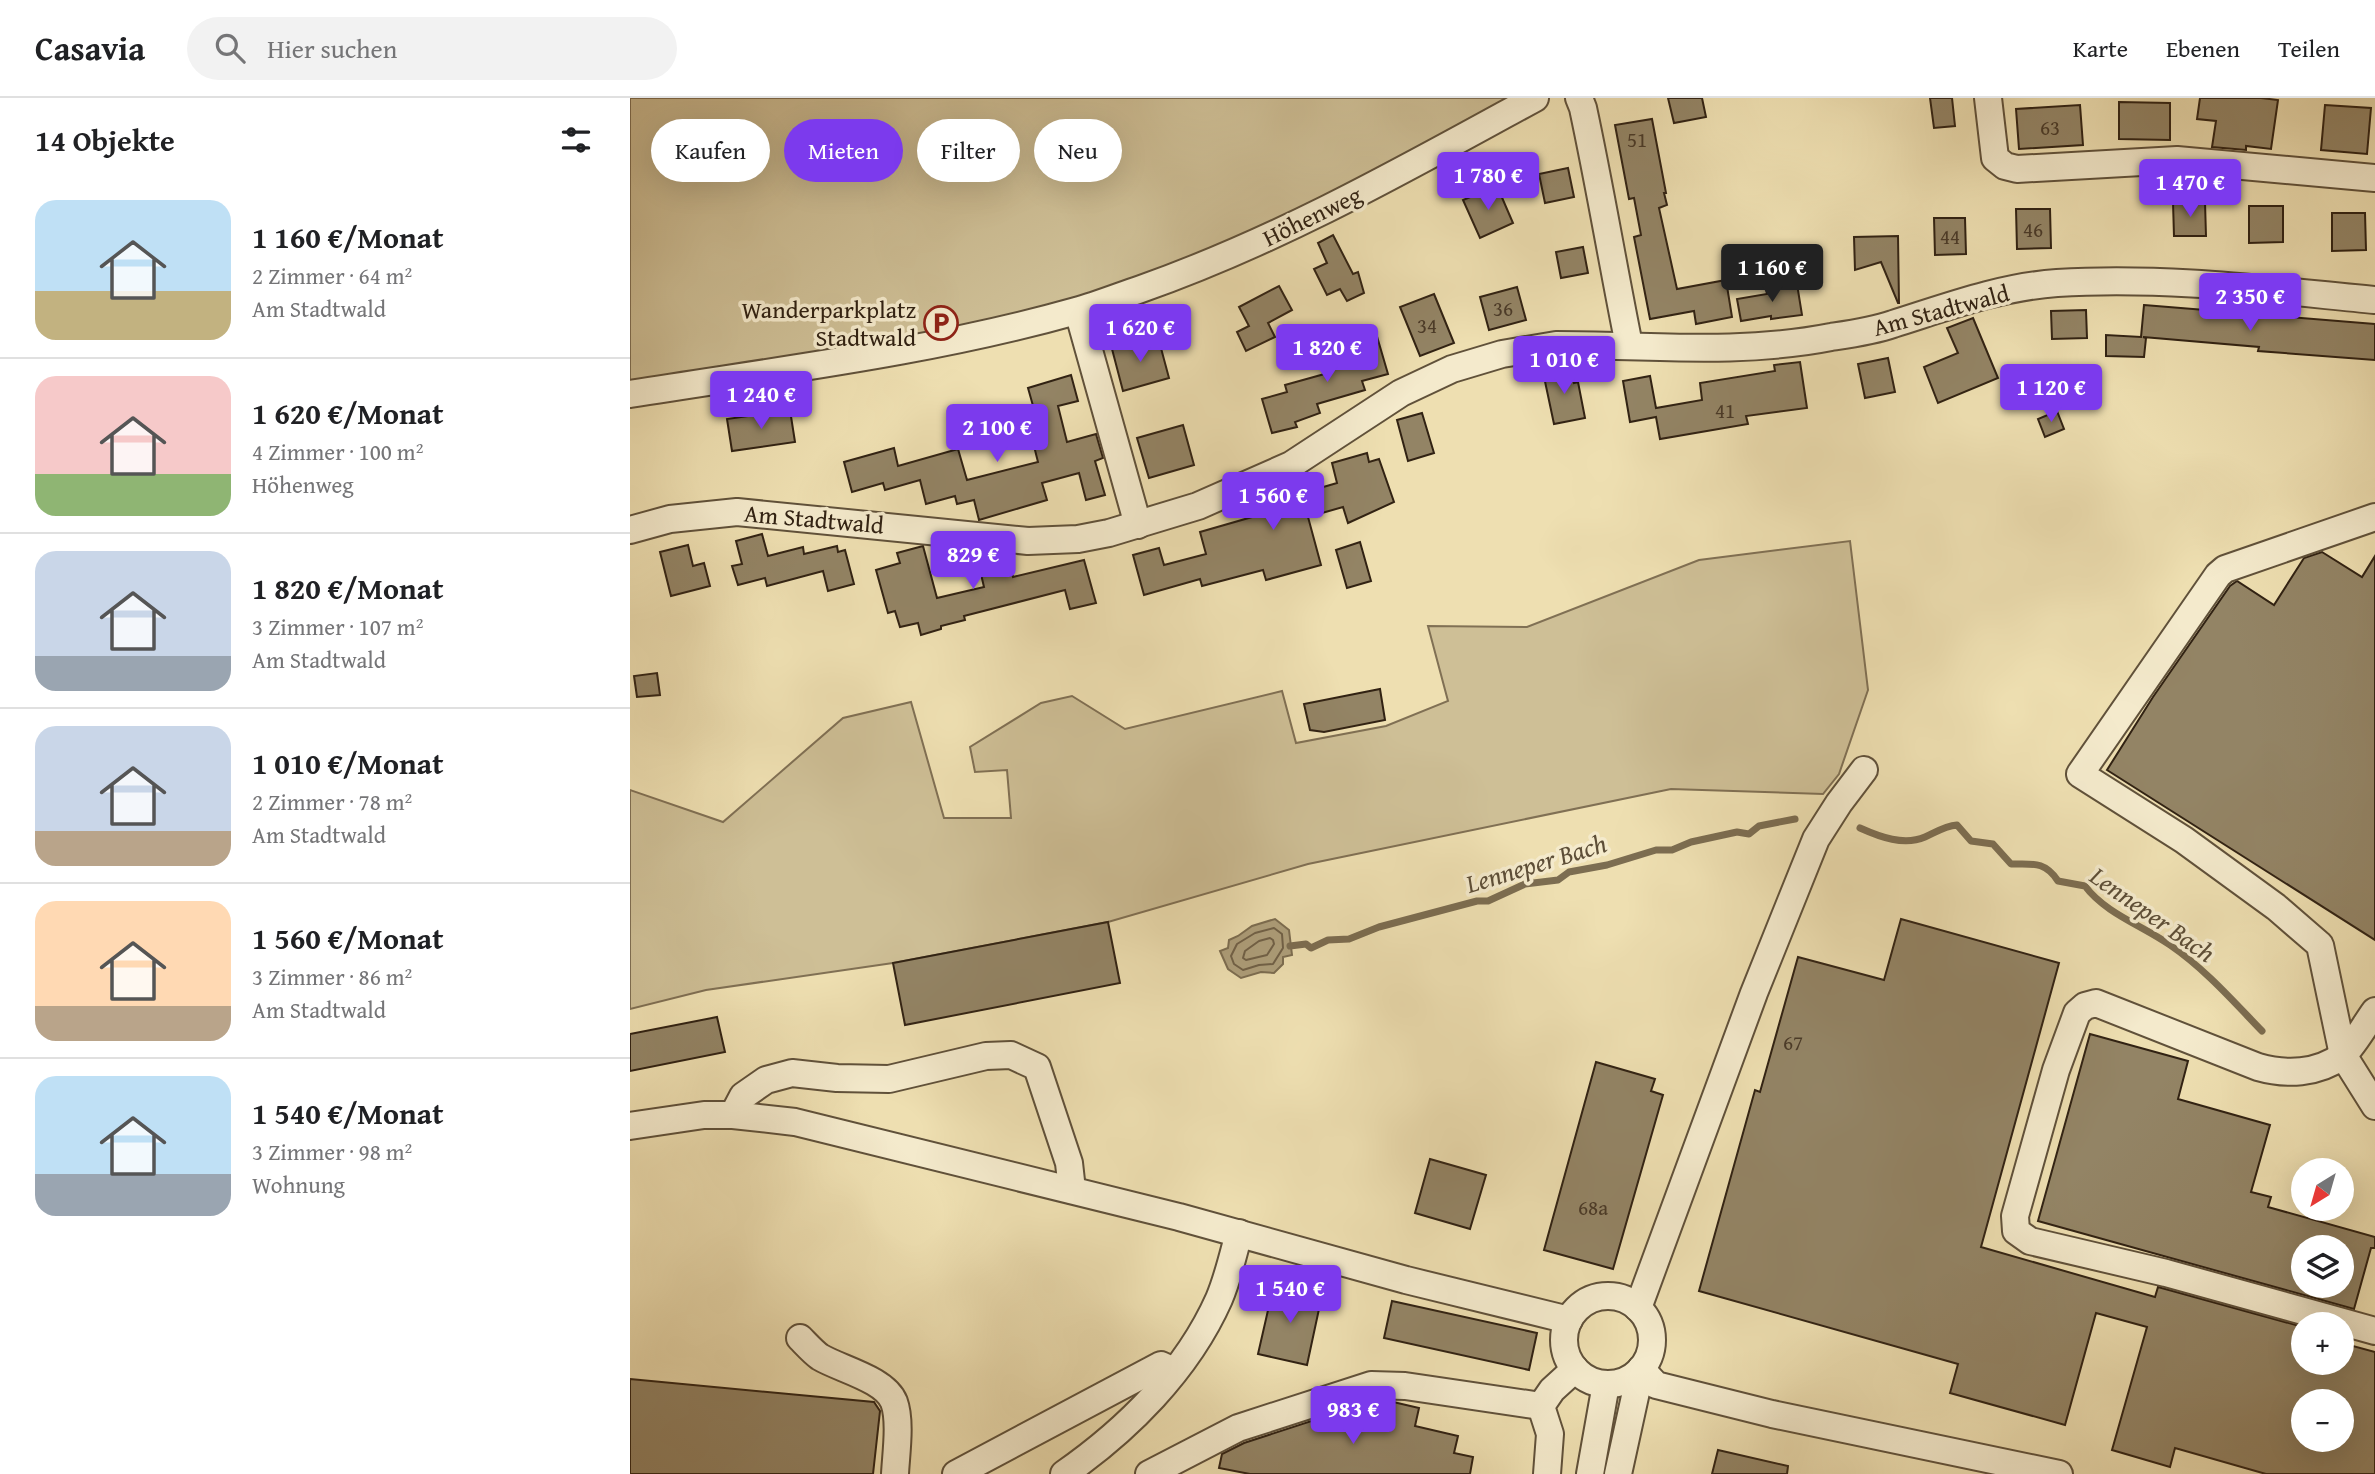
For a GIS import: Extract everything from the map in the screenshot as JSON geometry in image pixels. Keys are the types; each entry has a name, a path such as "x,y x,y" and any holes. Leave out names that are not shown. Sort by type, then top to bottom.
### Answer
{"street":[{"name":"Höhenweg","path":"630,394 911,349 1078,311 1180,275 1286,230 1535,98"},
{"path":"1579,98 1605,214 1629,345"},
{"path":"1987,98 1995,158 2004,166 2017,169 2177,160 2375,178"},
{"name":"Am Stadtwald","path":"630,530 670,519 737,512 1028,541 1078,539 1109,533 1198,506 1292,465 1401,393 1452,369 1502,354 1542,347 1629,345 1745,348 1794,343 1891,325 1982,296 2056,283 2164,282 2375,300"},
{"path":"1078,311 1138,525"},
{"path":"2375,517 2225,569 2218,575 2080,774 2184,839 2276,907 2320,945 2343,1055 2375,1107"},
{"path":"1638,1308 1755,993 1816,839 1864,770"},
{"path":"2375,1011 2343,1055 2309,1072 2278,1073 2258,1068 2096,1003 2085,1006 2077,1013 2056,1070 2015,1216 2016,1231 2030,1241 2166,1273 2375,1331"},
{"path":"733,1115 743,1096 766,1080 792,1073 837,1078 889,1079 986,1056 1011,1055 1037,1067 1069,1163 1072,1190"},
{"path":"630,1126 704,1115 733,1115 795,1122 1072,1190 1569,1320"},
{"path":"1064,1474 1142,1409 1174,1371 1219,1298 1239,1233"},
{"path":"1618,1474 1641,1369 1651,1349 1650,1327 1638,1308 1614,1297 1588,1301 1577,1309 1569,1320 1564,1345 1574,1368 1594,1382 1606,1384 1625,1380 1641,1369"},
{"path":"800,1338 820,1356 876,1383 890,1395 895,1403 897,1420 895,1474"},
{"path":"956,1474 1161,1365 1174,1371"},
{"path":"1541,1406 1552,1390 1574,1368"},
{"path":"1641,1369 1656,1385 1772,1414 2059,1474"},
{"path":"1590,1474 1606,1384"},
{"path":"1149,1474 1238,1428 1371,1385 1405,1386 1541,1406"},
{"path":"1541,1406 1550,1434 1547,1474"}],"shaded area":[{"path":"630,98 1535,98 1356,195 1078,311 630,394"},
{"path":"1850,541 1868,690 1839,774 1823,794 1671,789 1308,864 1108,922 893,963 706,990 630,1009 630,790 723,822 843,718 911,702 944,818 1011,818 1007,770 975,772 970,747 1041,703 1072,696 1125,729 1282,691 1296,743 1386,726 1448,701 1428,626 1527,627 1699,560"}],"water":[{"path":"1275,919 1289,930 1292,955 1283,957 1283,964 1274,973 1261,972 1241,978 1228,969 1220,951 1228,948 1229,940 1252,926"}],"building":[{"path":"1668,98 1702,98 1706,117 1674,123"},
{"path":"1930,98 1952,98 1955,126 1934,128"},
{"path":"2200,98 2278,100 2271,149 2246,146 2246,150 2212,147 2216,121 2197,119"},
{"path":"2119,102 2170,103 2170,140 2119,139"},
{"path":"2080,105 2083,145 2019,149 2016,109"},
{"path":"2325,105 2371,108 2367,154 2321,150"},
{"path":"1652,119 1667,205 1659,208 1677,289 1726,280 1732,317 1696,324 1694,311 1650,319 1634,237 1641,235 1634,198 1629,199 1615,125"},
{"path":"1568,168 1574,197 1545,203 1539,174"},
{"path":"1497,186 1513,223 1480,238 1463,200"},
{"path":"2173,202 2205,202 2206,236 2174,236"},
{"path":"2249,206 2283,206 2283,242 2249,243"},
{"path":"2016,209 2050,209 2051,248 2017,249"},
{"path":"2332,213 2365,213 2366,250 2332,251"},
{"path":"1934,218 1965,218 1966,254 1935,255"},
{"path":"1333,235 1353,274 1358,272 1364,293 1347,301 1340,289 1327,295 1314,269 1327,263 1318,243"},
{"path":"1898,236 1899,303 1881,262 1855,270 1854,237"},
{"path":"1583,247 1588,273 1561,278 1556,252"},
{"path":"1797,284 1802,315 1741,321 1737,299 1767,294 1766,289"},
{"path":"1279,286 1292,310 1268,323 1275,337 1246,351 1237,332 1249,326 1239,307"},
{"path":"1517,287 1526,320 1489,330 1480,297"},
{"path":"1434,294 1454,343 1420,356 1400,307"},
{"path":"2144,305 2375,324 2375,360 2258,351 2259,347 2143,337 2146,338 2144,357 2106,356 2106,335 2141,337"},
{"path":"2086,310 2087,338 2052,339 2051,311"},
{"path":"1973,318 1998,378 1938,403 1924,367 1958,353 1947,328"},
{"path":"1376,333 1388,374 1362,381 1365,390 1317,404 1320,413 1295,422 1297,427 1272,433 1262,399 1287,392 1285,385 1328,373 1324,360 1353,351 1349,340"},
{"path":"1158,337 1169,378 1123,391 1112,349"},
{"path":"1888,358 1895,392 1865,398 1858,364"},
{"path":"1800,362 1807,408 1746,416 1748,424 1660,439 1656,417 1630,422 1623,381 1650,376 1656,408 1702,400 1700,383 1775,371 1774,365"},
{"path":"1570,366 1574,383 1578,382 1585,418 1554,424 1543,372"},
{"path":"1071,375 1078,401 1058,406 1067,442 1096,434 1103,458 1095,461 1105,495 1086,500 1079,473 1042,483 1047,500 979,520 974,500 957,504 955,496 926,504 920,480 885,490 883,483 852,492 844,462 894,448 898,466 958,449 967,480 1038,462 1028,422 1037,420 1028,388"},
{"path":"790,410 795,442 732,451 727,419"},
{"path":"2057,411 2064,429 2045,437 2038,419"},
{"path":"1422,413 1434,453 1408,461 1397,420"},
{"path":"1183,425 1194,465 1149,478 1137,438"},
{"path":"1367,453 1369,462 1379,459 1394,502 1348,523 1343,507 1308,517 1321,565 1266,580 1263,570 1202,586 1200,579 1144,595 1133,555 1159,548 1164,565 1206,554 1200,532 1259,515 1255,504 1337,483 1332,463"},
{"path":"762,534 768,556 803,547 804,554 837,546 838,552 845,550 854,584 828,591 823,571 767,586 765,578 738,585 732,566 742,564 736,541"},
{"path":"1360,542 1371,581 1347,588 1336,550"},
{"path":"688,545 693,566 704,563 710,586 671,596 660,552"},
{"path":"923,546 937,598 984,587 980,570 1009,563 1013,577 1084,560 1096,603 1070,609 1065,590 964,616 965,620 921,635 918,623 900,627 895,611 888,613 876,570 900,563 897,553"},
{"path":"2322,552 2362,577 2375,556 2375,940 2107,770 2153,697 2230,586 2237,581 2274,605 2304,558"},
{"path":"657,673 660,695 637,697 634,676"},
{"path":"1380,689 1385,720 1324,732 1310,730 1304,704"},
{"path":"1901,919 2059,963 1981,1247 2155,1297 2158,1287 2291,1324 2291,1375 2354,1375 2354,1346 2375,1352 2375,1474 2266,1474 2175,1448 2170,1467 2112,1450 2147,1327 2096,1313 2065,1425 1950,1393 1958,1364 1699,1291 1755,1090 1760,1092 1798,957 1884,980"},
{"path":"1108,922 1120,983 905,1025 893,963"},
{"path":"717,1017 725,1052 630,1071 630,1034"},
{"path":"2090,1034 2188,1061 2178,1099 2270,1125 2251,1192 2271,1197 2268,1207 2291,1213 2291,1222 2322,1222 2375,1237 2375,1248 2371,1248 2354,1309 2314,1298 2354,1298 2354,1235 2291,1235 2291,1291 2038,1221"},
{"path":"1596,1062 1655,1079 1651,1091 1663,1095 1613,1269 1544,1250"},
{"path":"1430,1159 1486,1175 1470,1229 1415,1213"},
{"path":"1274,1284 1322,1295 1307,1365 1258,1354"},
{"path":"1392,1301 1537,1333 1529,1370 1384,1338"},
{"path":"630,1379 874,1402 880,1411 873,1474 630,1474"},
{"path":"1373,1401 1389,1401 1419,1408 1415,1426 1458,1436 1454,1453 1473,1457 1470,1474 1250,1474 1219,1468 1222,1454 1244,1443"},
{"path":"1718,1450 1788,1466 1787,1474 1712,1474"}],"waterway":[{"name":"Lenneper Bach","path":"1290,946 1306,944 1311,948 1328,940 1349,939 1379,927 1477,901 1488,901 1525,884 1558,880 1569,872 1607,865 1656,850 1672,850 1691,842 1737,832 1749,834 1759,826 1795,819"},
{"name":"Lenneper Bach","path":"1860,828 1884,837 1909,841 1957,825 1971,841 1993,844 2011,864 2038,865 2048,870 2058,881 2085,886 2093,896 2114,912 2183,954 2262,1031"}],"place":[{"name":"Wanderparkplatz Stadtwald","path":"941,323"}]}
